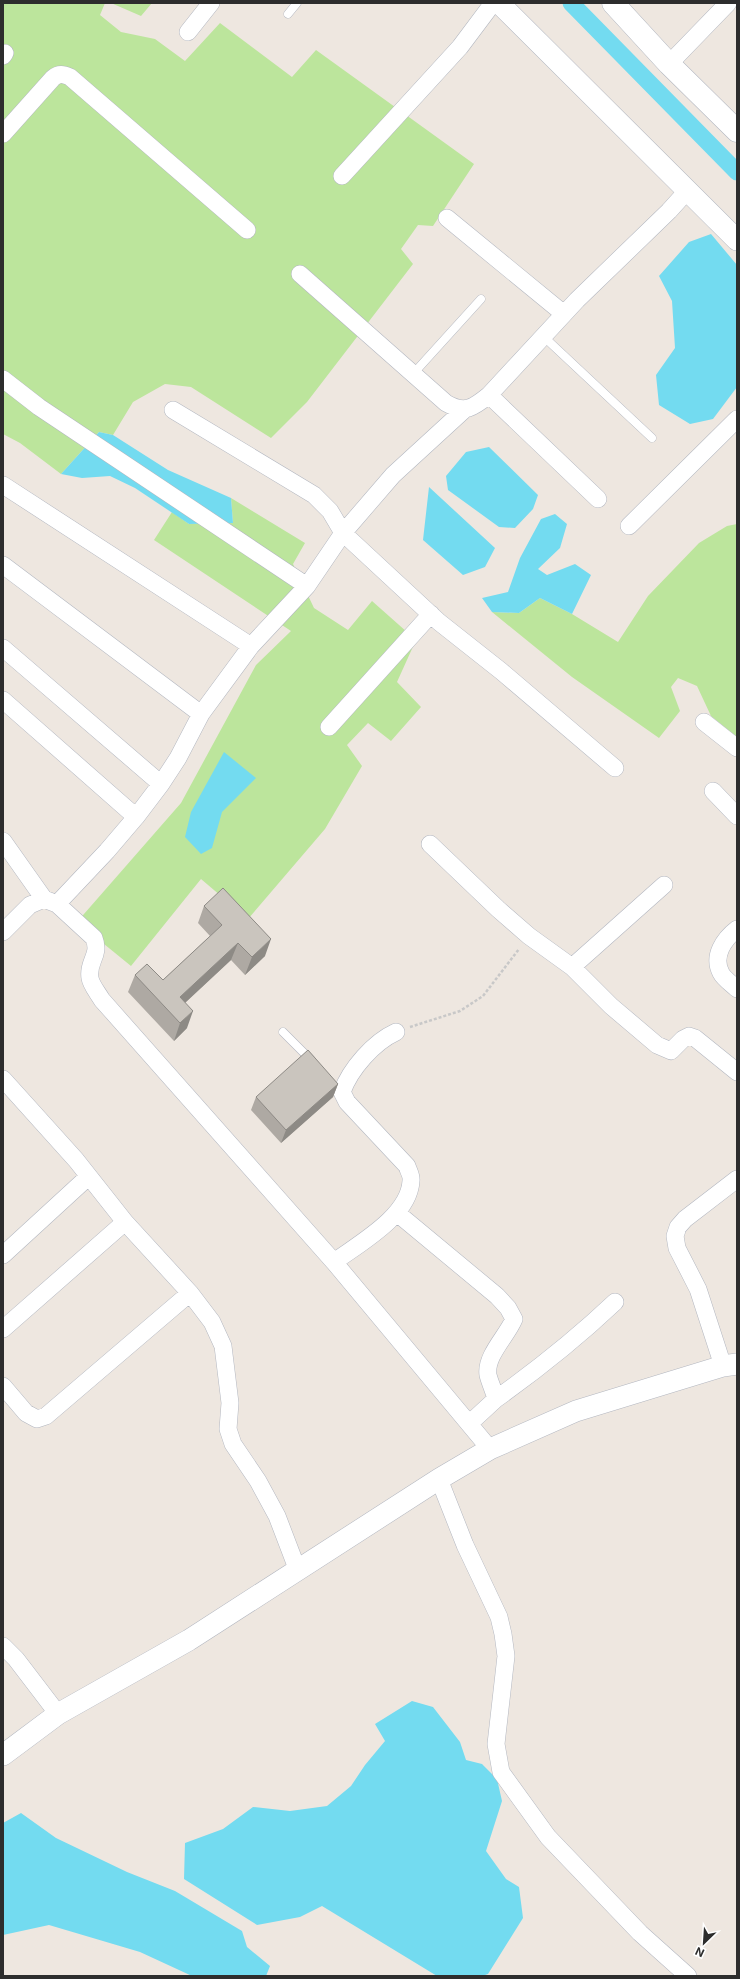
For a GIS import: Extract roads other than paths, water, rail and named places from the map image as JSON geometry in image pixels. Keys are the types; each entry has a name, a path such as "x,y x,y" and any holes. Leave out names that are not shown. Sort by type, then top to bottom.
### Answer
{"main road":[{"path":"613,3 669,64 737,131"}],"street":[{"path":"188,32 211,3"},
{"path":"342,176 460,47 494,3"},
{"path":"499,3 737,240"},
{"path":"669,64 728,3"},
{"path":"3,134 53,78 58,74 64,74 70,77 247,230"},
{"path":"300,274 446,403 455,408 465,409 474,407 489,395 564,314 669,211 687,191"},
{"path":"447,218 564,314"},
{"path":"3,379 39,407 307,586"},
{"path":"489,395 598,499"},
{"path":"3,932 30,905 51,901 107,852 161,784 178,758 201,714 251,646 307,586 343,533 394,475 465,409"},
{"path":"173,410 314,495 330,511 343,533 431,614 616,768"},
{"path":"629,526 737,419"},
{"path":"3,485 251,646"},
{"path":"3,565 201,714"},
{"path":"329,727 431,614"},
{"path":"3,648 161,784"},
{"path":"3,700 136,817"},
{"path":"704,722 737,748"},
{"path":"713,791 737,816"},
{"path":"3,841 51,901 94,938 97,953 90,967 90,978 102,1000 334,1262 470,1423 490,1449"},
{"path":"430,844 498,909 529,936 572,967 611,1006 657,1045 671,1051 683,1039 689,1036 695,1038 737,1072"},
{"path":"572,967 664,886"},
{"path":"737,929 728,936 718,954 721,973 737,989"},
{"path":"334,1262 385,1225 397,1213 409,1191 412,1179 407,1166 348,1102 340,1090 354,1068 385,1037 396,1032"},
{"path":"3,1079 76,1160 125,1222 190,1293 212,1322 223,1346 230,1404 228,1429 233,1444 258,1481 277,1516 298,1571"},
{"path":"3,1255 88,1176"},
{"path":"3,1756 58,1714 189,1640 439,1479 490,1449 576,1411 730,1365 698,1290 677,1248 675,1236 685,1219 737,1179"},
{"path":"397,1213 497,1296 508,1308 514,1319 510,1330 490,1359 488,1374 496,1399"},
{"path":"3,1329 125,1222"},
{"path":"3,1386 26,1413 37,1419 46,1416 190,1293"},
{"path":"470,1423 496,1399 565,1348 615,1302"},
{"path":"439,1479 465,1545 499,1617 503,1634 506,1656 496,1744 501,1772 548,1837 640,1933 688,1976"},
{"path":"3,1646 16,1659 58,1714"}],"lane":[{"path":"288,14 297,3"},
{"path":"413,374 481,299"},
{"path":"543,336 652,438"},
{"path":"283,1032 316,1065"}],"water":[{"path":"711,234 737,265 737,387 713,419 690,424 659,405 656,375 675,348 672,301 659,276 689,242"},
{"path":"99,432 113,435 168,470 231,498 233,523 189,524 135,488 110,476 82,478 61,474"},
{"path":"489,447 538,495 533,509 515,528 499,527 448,490 446,476 466,452"},
{"path":"429,487 495,548 485,567 463,575 423,540"},
{"path":"555,514 567,524 560,548 538,569 547,575 575,564 591,575 572,614 540,598 519,613 492,612 482,598 508,592 520,558 541,519"},
{"path":"224,752 256,778 222,812 212,848 201,854 185,837 191,812"},
{"path":"412,1701 433,1707 460,1742 466,1760 482,1764 497,1779 502,1801 486,1851 506,1879 519,1887 523,1918 488,1974 482,1976 437,1976 322,1906 300,1917 257,1925 184,1879 185,1843 223,1829 253,1807 290,1811 327,1806 351,1786 365,1765 385,1741 375,1724"},
{"path":"21,1813 56,1838 127,1872 175,1891 242,1931 247,1947 270,1966 266,1976 192,1976 140,1952 49,1925 3,1935 3,1823"}],"waterway":[{"path":"571,3 737,172"}]}
